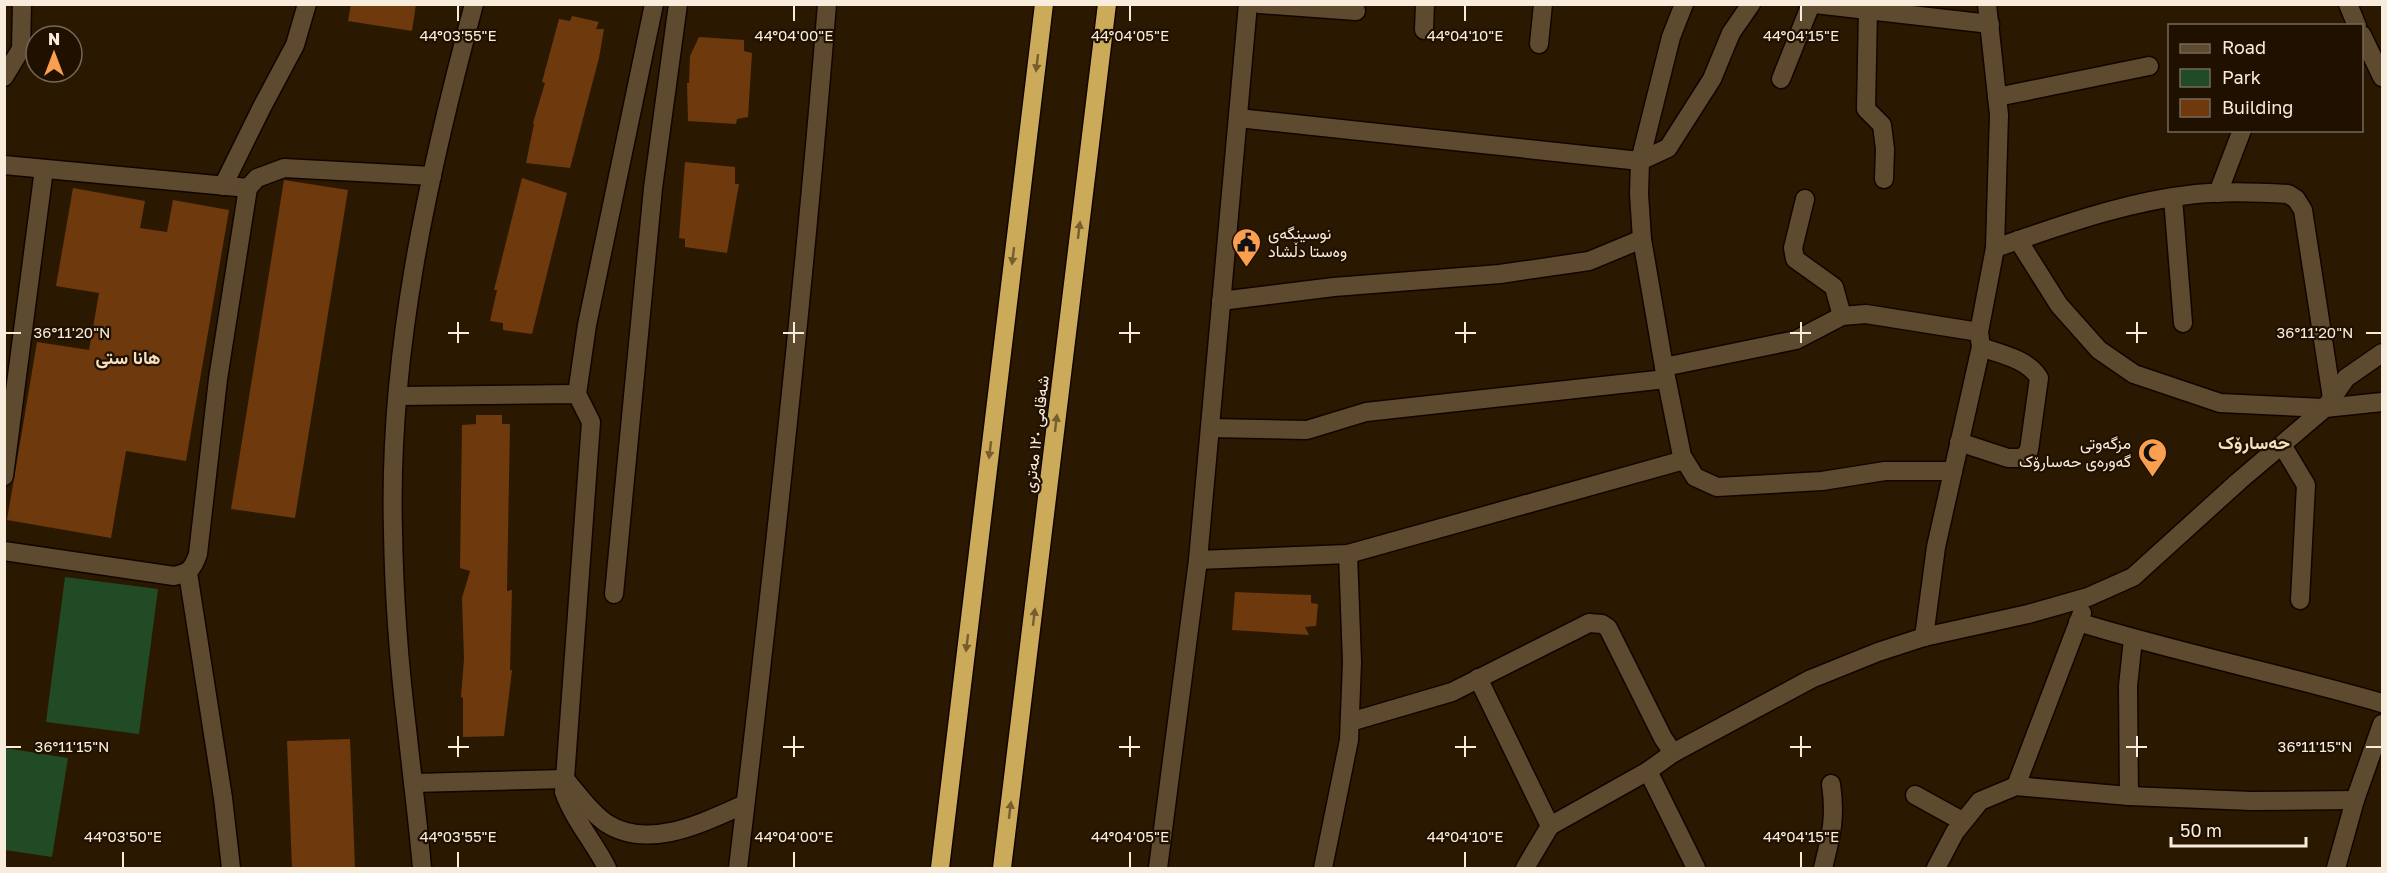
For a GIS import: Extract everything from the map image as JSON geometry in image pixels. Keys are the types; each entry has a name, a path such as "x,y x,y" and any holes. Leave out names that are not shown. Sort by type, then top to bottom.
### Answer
{"highway":[{"path":"940,868 1044,4"},
{"name":"شەقامی ١٢٠ مەتری","path":"1002,868 1107,4"}],"street":[{"path":"4,77 21,50 22,11 38,4"},
{"path":"223,186 295,45 307,4"},
{"path":"422,868 398,637 393,528 394,456 398,396 410,294 432,176 474,4"},
{"path":"607,868 599,852 578,823 564,792 591,422 577,393 587,325 654,4"},
{"path":"614,594 653,188 678,4"},
{"path":"738,868 795,363 827,4"},
{"path":"1158,868 1198,560 1248,4"},
{"path":"1259,4 1356,11"},
{"path":"1424,30 1425,4"},
{"path":"1539,44 1543,4"},
{"path":"1684,4 1671,37 1640,161 1639,194 1642,239 1665,373 1684,460 1695,477 1718,487 1822,481 1885,471 1953,471"},
{"path":"1238,118 1640,161 1668,148 1712,79 1731,33 1751,4"},
{"path":"1780,79 1813,4 1990,24"},
{"path":"1924,637 1936,547 1980,339 1995,248 1999,115 1987,4"},
{"path":"2348,4 2356,24"},
{"path":"1868,10 1866,109 1882,125 1885,149 1884,178"},
{"path":"2363,39 2382,77"},
{"path":"1997,97 2149,66"},
{"path":"2218,193 2241,132"},
{"path":"4,165 248,188"},
{"path":"231,868 223,798 188,573 198,554 218,379 248,188 257,178 284,168 432,176"},
{"path":"4,476 44,169"},
{"path":"1995,248 2084,219 2173,198 2218,193 2288,194 2296,198 2303,210 2329,403"},
{"path":"2173,198 2183,322"},
{"path":"1805,199 1793,248 1795,259 1834,287 1842,316"},
{"path":"1221,301 1334,287 1500,274 1589,261 1642,239"},
{"path":"2018,240 2059,305 2099,350 2134,374 2220,403 2382,402"},
{"path":"1210,428 1307,430 1366,412 1665,373 1796,340 1842,316 1866,315 1980,339 2034,370 2039,378 2029,450 2023,458 2008,459 1959,442"},
{"path":"1525,868 1550,826 1648,771 1673,753 1810,680 1878,652 1924,637 2028,614 2088,597 2133,577 2329,403 2346,378 2382,353"},
{"path":"398,396 577,393"},
{"path":"2282,445 2306,485 2300,600"},
{"path":"1198,560 1348,554 1684,460"},
{"path":"4,551 174,576 188,573"},
{"path":"1323,868 1349,740 1352,662 1348,554"},
{"path":"2016,786 2088,597"},
{"path":"2078,622 2133,639 2305,681 2382,703"},
{"path":"1350,722 1452,692 1589,623 1602,624 1608,628 1663,738 1673,753"},
{"path":"2128,796 2128,686 2133,639"},
{"path":"1478,678 1550,826"},
{"path":"2336,868 2355,801 2379,743 2382,724"},
{"path":"1648,771 1696,868"},
{"path":"413,783 565,779 603,821 620,831 650,834 685,830 745,804"},
{"path":"1822,868 1832,832 1835,809 1831,784"},
{"path":"1936,868 1962,821 1980,801 2016,786 2128,796 2251,801 2355,801"},
{"path":"1915,795 1962,821"}],"green space":[{"path":"65,577 158,589 139,734 46,722"},
{"path":"5,748 68,758 52,857 5,850"}],"building":[{"path":"351,4 416,4 412,31 348,21"},
{"path":"572,16 599,22 596,29 604,29 599,58 570,168 526,163 533,123 545,83 542,82 559,19 570,21"},
{"path":"699,37 744,40 744,51 752,53 748,117 737,119 736,124 688,121 687,83 689,83 690,56"},
{"path":"685,162 735,167 735,184 739,184 727,253 685,247 685,239 679,238"},
{"path":"522,178 567,193 532,334 503,330 503,323 490,321 497,290 494,290"},
{"path":"284,180 348,190 295,518 231,509"},
{"path":"73,188 145,201 140,228 167,232 173,200 229,210 186,461 126,451 111,538 7,520 37,342 89,350 99,293 56,286"},
{"path":"476,415 502,415 502,424 510,424 507,591 512,590 510,670 512,670 504,736 463,737 462,598 470,571 460,568 462,425 476,424"},
{"path":"1235,592 1311,595 1311,603 1318,604 1316,626 1305,627 1309,635 1232,630"},
{"path":"350,739 355,868 292,868 287,741"}],"place":[{"name":"نوسینگەی وەستا دڵشاد","path":"1247,268"},
{"name":"مزگەوتی گەورەی حەسارۆک","path":"2152,478"}],"district":[{"name":"هانا ستى","path":"128,358"},
{"name":"حەسارۆک","path":"2254,443"}]}
